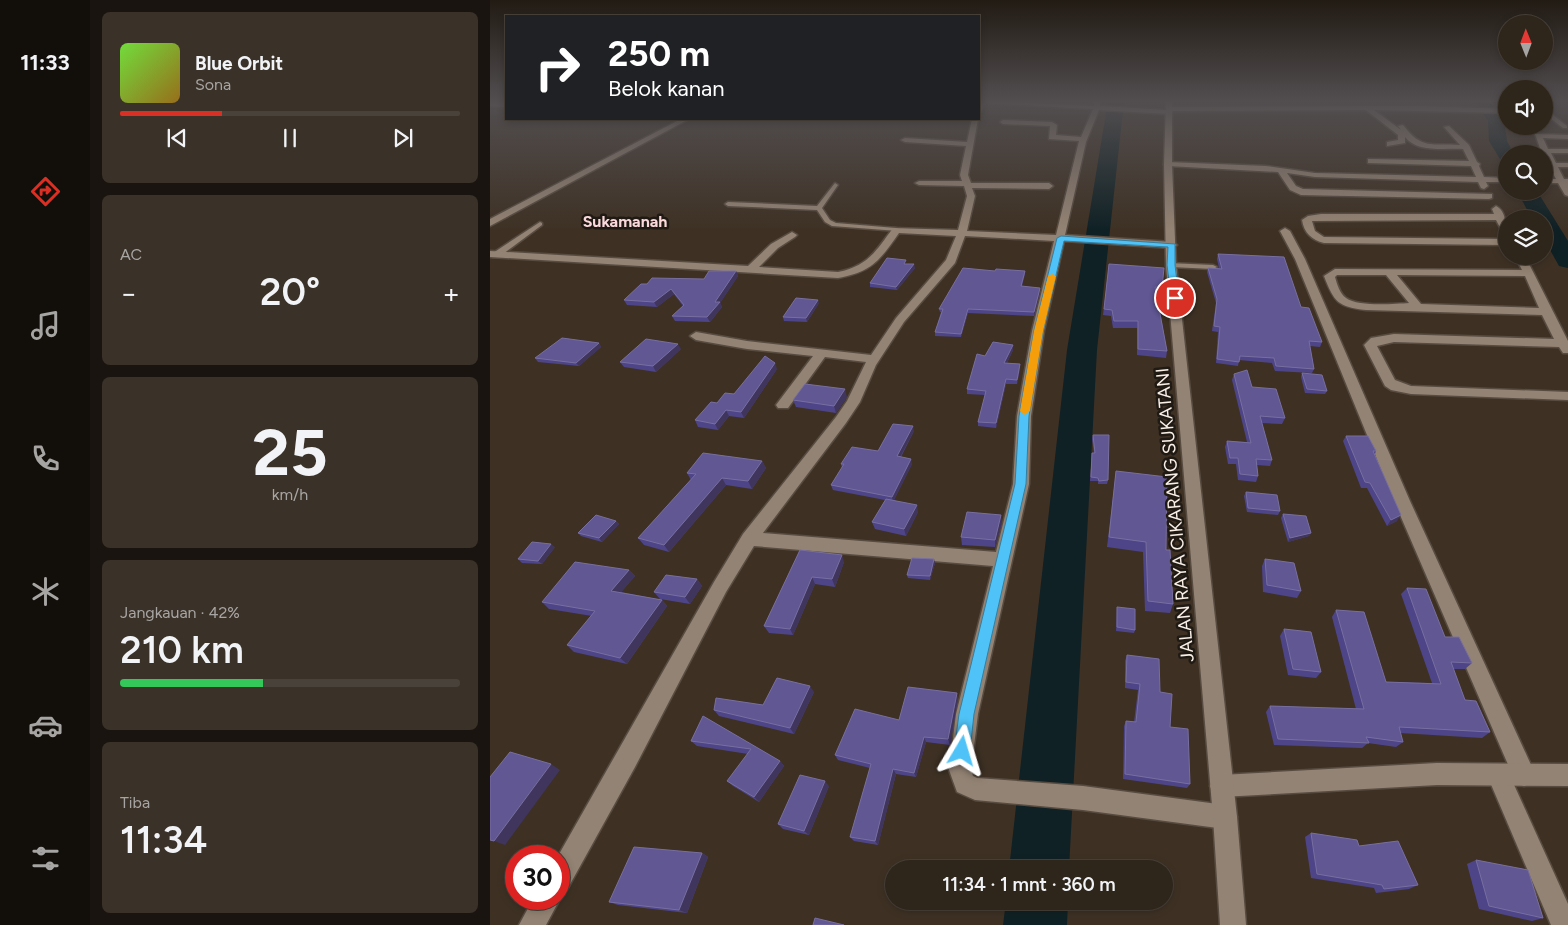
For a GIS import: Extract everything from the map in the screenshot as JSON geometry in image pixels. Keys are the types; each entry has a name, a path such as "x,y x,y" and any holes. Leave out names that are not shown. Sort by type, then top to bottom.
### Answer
{"street":[{"path":"490,222 638,144"},
{"path":"570,859 627,759 720,587 749,539 841,420 853,402 874,359 900,320 950,261 962,233 972,196 964,175 970,144"},
{"path":"1082,144 1038,331 1024,416 1020,484 966,714 960,770 965,784 975,790 1084,798 1225,817"},
{"name":"JALAN RAYA CIKARANG SUKATANI","path":"1169,144 1171,265 1225,817 1233,925"},
{"path":"1418,144 1466,147"},
{"path":"1463,144 1476,164 1481,179 1498,213"},
{"path":"1553,151 1568,151"},
{"path":"1371,161 1476,164"},
{"path":"1168,164 1277,170 1315,175 1498,180"},
{"path":"1553,165 1568,165"},
{"path":"1553,166 1564,181 1568,193"},
{"path":"1277,170 1293,188 1301,192 1489,196"},
{"path":"919,183 1048,186"},
{"path":"1498,217 1321,217 1307,220 1307,225 1315,237 1324,240 1498,242"},
{"path":"493,254 824,275 852,273 863,270 873,261 896,230 1172,245"},
{"path":"1285,231 1300,259 1402,502 1524,775"},
{"path":"750,271 763,256 792,235"},
{"path":"1525,265 1545,312 1565,347"},
{"path":"1530,273 1388,271 1335,272 1329,276 1339,297 1344,302 1356,305 1545,312"},
{"path":"1388,271 1418,307"},
{"path":"696,336 718,342 874,359"},
{"path":"1565,347 1394,338 1375,341 1370,345 1390,383 1396,387 1568,396"},
{"path":"783,405 822,353"},
{"path":"749,539 1003,560"},
{"path":"1221,786 1437,774 1568,775"},
{"path":"1498,774 1564,925"},
{"path":"532,925 541,910"}],"lane":[{"path":"819,208 835,186"},
{"path":"728,204 819,208"},
{"path":"819,208 827,221 834,225 896,230"},
{"path":"493,254 540,224"},
{"path":"1171,265 1213,267"}],"building":[{"path":"1218,254 1284,257 1301,307 1309,308 1322,342 1309,341 1314,369 1276,366 1274,358 1240,356 1239,362 1217,359 1220,327 1214,326 1217,299 1208,268 1222,269"},
{"path":"887,258 906,260 904,264 914,264 896,287 870,283"},
{"path":"1109,264 1164,268 1162,288 1155,287 1167,351 1138,349 1138,321 1114,321 1112,310 1104,309"},
{"path":"963,268 1025,271 1021,286 1040,288 1034,312 968,309 961,334 935,332 943,309 939,309"},
{"path":"709,271 736,271 715,302 720,302 707,317 672,316 684,305 671,289 654,302 624,300 641,284 647,284 652,278 704,279"},
{"path":"796,298 818,300 806,318 783,317"},
{"path":"562,338 599,343 576,363 535,358"},
{"path":"646,339 678,344 653,366 620,362"},
{"path":"993,342 1013,345 1004,363 1020,364 1017,380 1006,379 996,423 978,422 986,391 967,389 977,354 985,356"},
{"path":"765,356 775,363 741,412 726,410 715,424 695,420 711,402 717,403 725,393 734,394"},
{"path":"1247,370 1252,387 1276,389 1285,418 1260,416 1272,460 1256,459 1258,476 1240,474 1238,458 1230,458 1227,441 1251,443 1234,374"},
{"path":"1302,373 1322,375 1327,391 1307,389"},
{"path":"805,384 845,389 834,406 793,400"},
{"path":"893,424 913,426 897,456 911,459 892,497 831,485 852,447 878,451"},
{"path":"1093,435 1109,435 1108,480 1099,481 1098,478 1091,477 1092,453 1095,453"},
{"path":"1346,436 1368,436 1376,451 1373,451 1401,515 1391,520 1370,483 1365,482"},
{"path":"703,453 762,461 748,481 722,478 664,545 638,538 696,474 687,473"},
{"path":"1116,471 1167,477 1166,550 1170,550 1173,604 1148,601 1146,542 1109,537"},
{"path":"1246,492 1277,495 1280,511 1248,508"},
{"path":"886,499 917,505 904,529 872,522"},
{"path":"967,512 1001,515 995,540 961,537"},
{"path":"1283,514 1306,516 1311,533 1290,538"},
{"path":"596,515 616,521 599,538 578,533"},
{"path":"532,542 551,544 538,561 518,559"},
{"path":"800,550 842,555 832,579 812,577 790,629 764,626"},
{"path":"912,558 934,559 930,576 907,575"},
{"path":"1265,559 1294,563 1301,591 1267,585"},
{"path":"575,562 629,570 611,591 662,600 620,658 567,645 595,611 542,602"},
{"path":"666,575 697,579 685,597 654,592"},
{"path":"1407,588 1426,589 1445,637 1459,637 1472,663 1451,662 1465,700 1476,701 1490,732 1399,727 1403,742 1366,737 1369,743 1278,739 1270,706 1364,709 1336,610 1364,612 1386,682 1441,684"},
{"path":"1117,607 1135,609 1135,630 1117,627"},
{"path":"1284,629 1311,632 1321,672 1293,669"},
{"path":"1127,655 1159,659 1160,692 1172,694 1170,727 1188,729 1190,784 1125,774 1126,721 1136,722 1140,684 1126,682"},
{"path":"777,678 810,686 790,728 714,710 716,698 763,705"},
{"path":"908,687 957,693 948,739 924,737 914,773 893,769 875,841 850,837 871,764 835,755 855,709 899,720"},
{"path":"703,716 780,761 754,797 727,781 751,749 691,741"},
{"path":"510,752 551,764 494,841 490,840 490,777"},
{"path":"800,775 825,781 804,831 778,824"},
{"path":"1311,833 1357,840 1359,846 1398,841 1418,885 1384,889 1382,885 1317,874"},
{"path":"634,847 702,853 679,910 609,902"},
{"path":"1476,860 1528,870 1543,918 1489,906"},
{"path":"815,918 844,925 813,925"}],"waterway":[{"path":"1040,860 1082,350 1110,144"},
{"path":"1532,200 1538,210"},
{"path":"1553,235 1568,261"},
{"path":"1035,925 1036,910"}],"slow traffic":[{"path":"1025,411 1038,331 1052,276"}],"district":[{"name":"Sukamanah","path":"625,221"}],"route":[{"path":"962,751 966,714 1020,484 1024,416 1038,331 1061,238 1172,245 1171,265 1175,298"}]}
